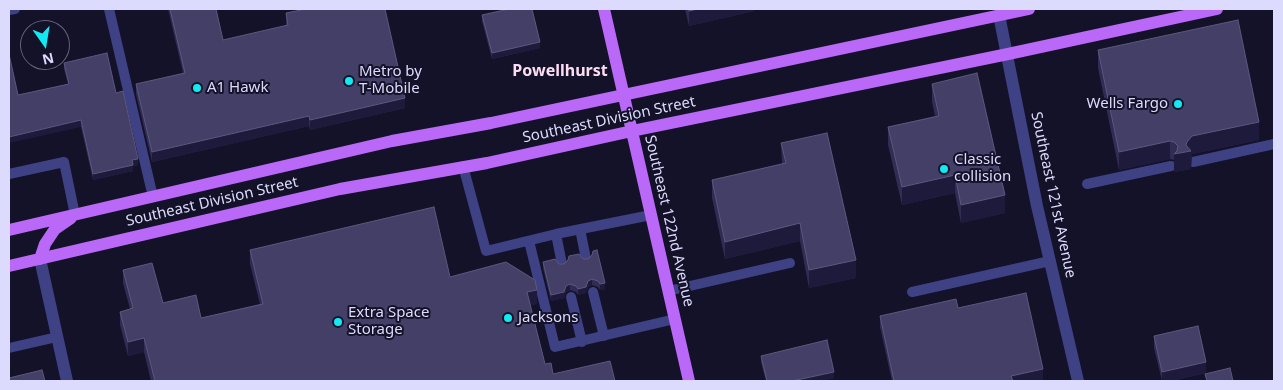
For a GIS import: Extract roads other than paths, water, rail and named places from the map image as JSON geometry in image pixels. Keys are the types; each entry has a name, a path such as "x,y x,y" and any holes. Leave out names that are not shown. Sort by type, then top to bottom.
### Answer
{"main road":[{"name":"Southeast 122nd Avenue","path":"604,9 690,381"},
{"name":"Southeast Division Street","path":"9,230 392,140 491,123 1029,9"},
{"name":"Southeast Division Street","path":"9,266 340,189 487,163 1217,9"},
{"path":"40,259 45,244 55,230 75,215"}],"street":[{"name":"Southeast 121st Avenue","path":"999,15 1037,206 1078,381"},
{"path":"40,259 67,381"}],"lane":[{"path":"9,10 15,9"},
{"path":"109,9 153,197"},
{"path":"1193,162 1274,144"},
{"path":"9,174 64,162 75,215"},
{"path":"463,166 486,251 556,234 651,216"},
{"path":"1087,184 1171,166"},
{"path":"580,229 586,259"},
{"path":"556,234 562,264"},
{"path":"529,241 555,347 675,319"},
{"path":"912,292 1050,260"},
{"path":"668,291 790,263"},
{"path":"593,292 604,336"},
{"path":"571,297 582,342"},
{"path":"9,348 57,337"}],"place":[{"name":"Metro by T-Mobile","path":"349,81"},
{"name":"A1 Hawk","path":"197,88"},
{"name":"Wells Fargo","path":"1178,104"},
{"name":"Classic collision","path":"944,169"},
{"name":"Jacksons","path":"508,318"},
{"name":"Extra Space Storage","path":"338,322"}],"district":[{"name":"Powellhurst","path":"560,71"}]}
